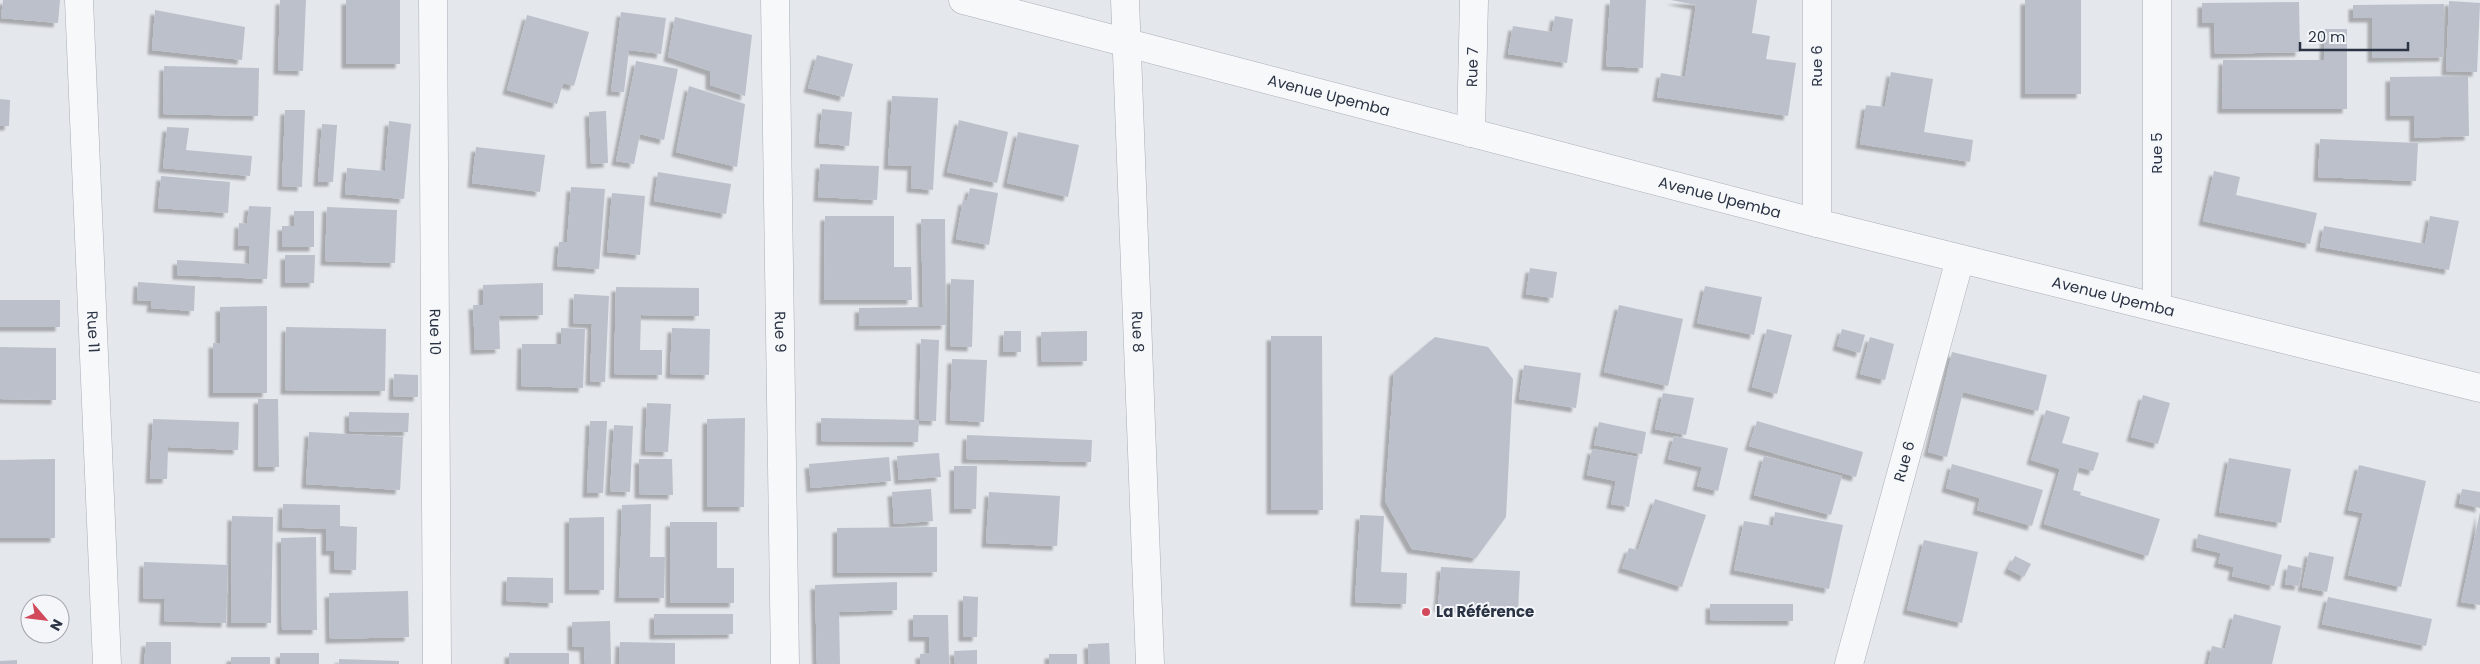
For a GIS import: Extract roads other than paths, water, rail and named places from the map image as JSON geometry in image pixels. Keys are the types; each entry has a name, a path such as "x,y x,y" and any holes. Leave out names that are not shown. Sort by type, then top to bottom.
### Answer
{"street":[{"name":"Rue 11","path":"79,0 106,664"},
{"name":"Rue 10","path":"432,0 437,664"},
{"name":"Rue 9","path":"775,0 785,664"},
{"name":"Avenue Upemba","path":"963,0 1817,223 2157,306 2480,388"},
{"name":"Rue 8","path":"1125,0 1150,664"},
{"name":"Rue 7","path":"1471,133 1474,0"},
{"name":"Rue 6","path":"1817,0 1817,223"},
{"name":"Rue 5","path":"2157,0 2157,306"},
{"name":"Rue 6","path":"1849,664 1960,259"}],"place":[{"name":"La Référence","path":"1426,612"}]}
